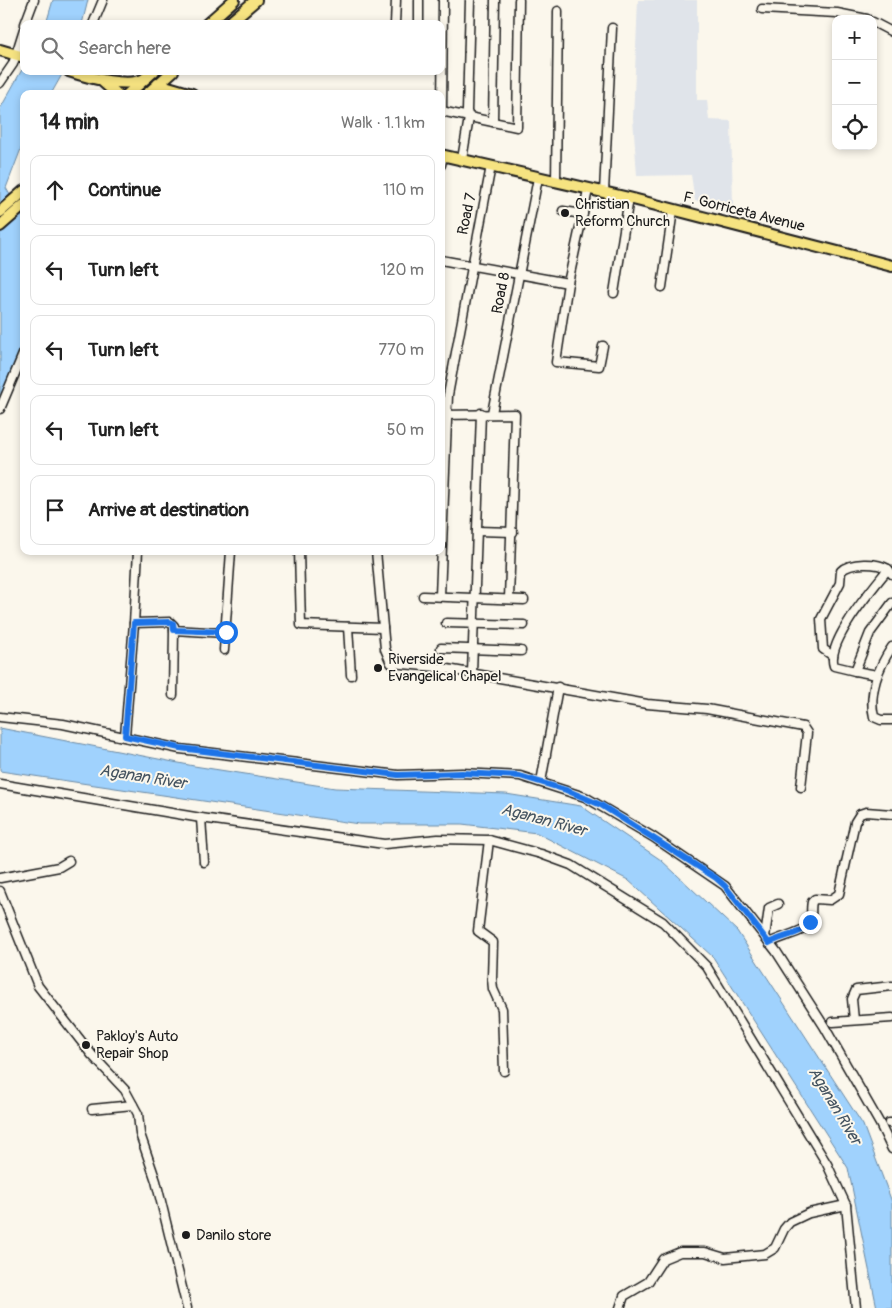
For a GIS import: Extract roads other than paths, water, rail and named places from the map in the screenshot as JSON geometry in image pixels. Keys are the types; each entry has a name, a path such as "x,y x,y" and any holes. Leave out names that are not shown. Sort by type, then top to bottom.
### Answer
{"main road":[{"path":"212,20 234,0"},
{"path":"233,20 253,2"},
{"path":"0,50 19,56"},
{"path":"90,75 101,80 112,90"},
{"path":"101,80 136,82 148,75"},
{"path":"132,90 149,75"},
{"path":"151,90 169,75"},
{"path":"170,75 166,83 174,89"},
{"path":"158,84 178,90"},
{"name":"F. Gorriceta Avenue","path":"445,158 460,159 629,198 892,266"},
{"path":"0,212 20,194"},
{"path":"0,226 20,208"}],"street":[{"path":"27,20 34,0"},
{"path":"95,20 103,0"},
{"path":"396,0 396,20"},
{"path":"419,0 419,20"},
{"path":"443,0 443,20"},
{"path":"460,159 467,115 470,0"},
{"path":"492,122 495,0"},
{"path":"445,112 517,127 519,0"},
{"path":"762,9 850,15"},
{"path":"556,182 558,12"},
{"path":"877,24 892,32"},
{"path":"604,192 612,28"},
{"path":"0,83 19,56"},
{"path":"441,90 442,75"},
{"name":"Road 7","path":"445,410 491,166"},
{"name":"Road 8","path":"492,413 538,178"},
{"path":"588,190 568,283 556,362 599,366 603,346"},
{"path":"614,293 629,198"},
{"path":"662,286 673,210"},
{"path":"563,211 583,214"},
{"path":"445,261 568,283"},
{"path":"0,409 20,362"},
{"path":"472,673 480,413"},
{"path":"445,415 515,414 510,599"},
{"path":"477,531 513,532"},
{"path":"125,736 138,555"},
{"path":"224,650 231,555"},
{"path":"299,555 301,625 383,628"},
{"path":"376,555 385,649 391,663 436,667 647,704 707,709 803,727 807,733 801,787"},
{"name":"Road 7","path":"440,596 441,555"},
{"path":"833,656 823,649 821,619 840,583 841,571 848,566 868,564 883,566 890,571 849,618 833,656 834,666 877,675"},
{"path":"423,596 524,600"},
{"path":"855,670 870,632 892,603"},
{"path":"134,623 173,623 173,695"},
{"path":"446,623 524,626"},
{"path":"348,627 351,675"},
{"path":"174,630 226,632"},
{"path":"892,647 877,675 873,714 881,720 892,720"},
{"path":"441,648 521,651"},
{"path":"541,782 558,687"},
{"path":"0,717 63,724 180,748 398,775 492,774 520,776 585,797 608,809 716,878 725,886 767,940 824,1026 880,1124 892,1150"},
{"path":"0,784 201,818 384,844 438,839 489,840 542,854 571,865 663,922 707,967 827,1164 846,1204 856,1308"},
{"path":"767,940 805,929 810,922 812,902 815,899 830,900 839,894 855,822 860,814 866,812 892,814"},
{"path":"201,818 204,862"},
{"path":"489,840 478,931 493,942 492,979 493,989 502,1009 504,1071"},
{"path":"0,878 59,867 69,861"},
{"path":"0,891 38,986 92,1054 125,1090 138,1114 140,1134 156,1181 165,1226 187,1308"},
{"path":"767,940 769,908 778,904"},
{"path":"854,1020 852,999 856,990 892,986"},
{"path":"833,1022 892,1018"},
{"path":"92,1109 133,1105"},
{"path":"620,1308 624,1296 648,1282 663,1259 680,1252 704,1252 725,1258 765,1254 775,1248 784,1229 790,1222 808,1213 846,1204"}],"water":[{"path":"53,0 88,0 83,20 47,20"},
{"path":"20,73 20,75 62,75 53,90 20,90 20,151 6,188 20,212 20,355 0,402 0,109"},
{"name":"Aganan River","path":"0,728 194,766 335,788 506,794 581,806 661,860 737,931 863,1125 892,1202 892,1308 877,1308 848,1168 713,957 628,880 537,833 462,824 359,824 0,771"}],"place":[{"name":"Christian Reform Church","path":"565,213"},
{"name":"Riverside Evangelical Chapel","path":"378,668"},
{"name":"Pakloy's Auto Repair Shop","path":"86,1045"},
{"name":"Danilo store","path":"186,1235"}]}
